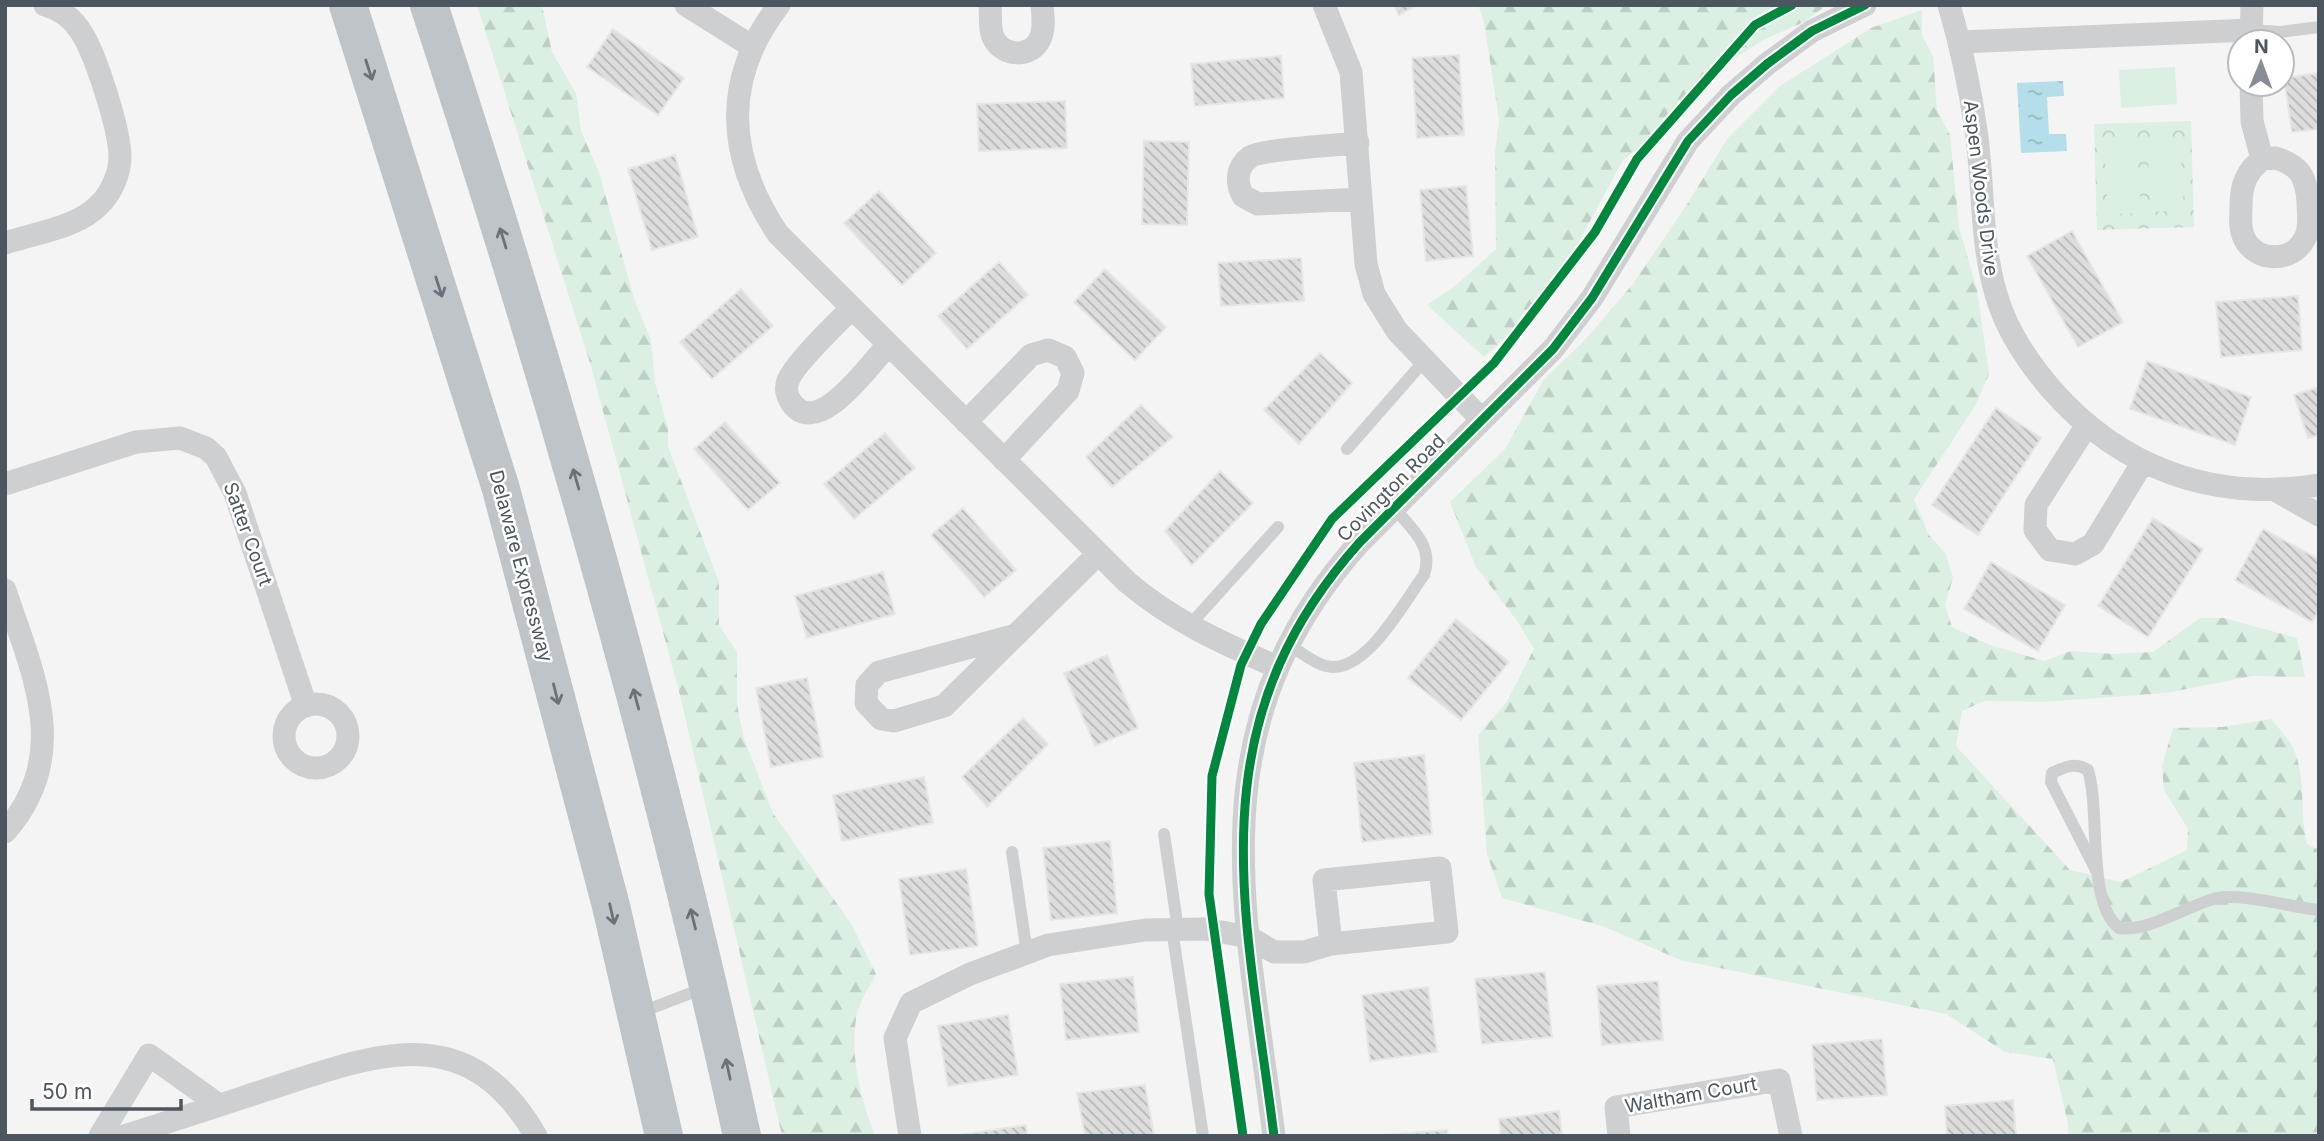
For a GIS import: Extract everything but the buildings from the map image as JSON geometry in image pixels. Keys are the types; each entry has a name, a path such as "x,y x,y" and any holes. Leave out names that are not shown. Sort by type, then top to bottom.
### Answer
{"highway":[{"name":"Delaware Expressway","path":"348,5 501,489 554,687 664,1136"},
{"path":"429,5 542,363 588,520 709,985 742,1136"}],"street":[{"path":"5,243 86,216 101,204 110,190 120,160 114,121 91,50 68,16 45,5"},
{"path":"686,5 753,47"},
{"path":"779,5 753,47 743,78 737,118 738,145 748,182 778,234 1098,554 1157,608 1188,627 1277,667"},
{"path":"990,5 993,37 1006,51 1015,53 1029,51 1040,41 1044,27 1042,5"},
{"path":"1324,5 1348,58 1358,143 1366,264 1374,294 1397,331 1482,420"},
{"name":"Covington Road","path":"1274,1136 1249,937 1241,838 1256,733 1287,644 1331,575 1553,349 1592,298 1688,141 1731,94 1767,64 1812,31 1865,5"},
{"name":"Aspen Woods Drive","path":"1949,5 1960,42 1976,131 1985,246 1996,294 2008,327 2024,354 2065,405 2087,425 2143,462 2213,485 2240,490 2275,490 2319,485"},
{"path":"2251,28 2252,5"},
{"path":"1960,42 2226,37"},
{"path":"2251,98 2252,121 2262,159"},
{"path":"1358,143 1255,155 1240,167 1237,180 1243,196 1258,204 1361,199"},
{"path":"852,308 788,378 787,395 797,409 809,414 828,408 888,345"},
{"path":"966,422 1031,355 1048,350 1065,357 1073,373 1068,391 1004,460"},
{"path":"2087,425 2036,505 2035,530 2050,550 2075,554 2093,544 2143,462"},
{"name":"Satter Court","path":"5,484 136,442 180,438 206,448 216,457 235,493 306,706"},
{"name":"Aspen Woods Drive","path":"2275,490 2319,514"},
{"path":"1012,636 879,672 867,685 866,703 881,719 894,721 944,706 1012,636 1034,621 1098,554"},
{"path":"5,590 37,685 44,731 38,779 30,798 5,832"},
{"path":"910,1136 895,1038 911,1003 970,974 1048,945 1144,930 1205,929 1249,937 1274,952 1304,953 1331,944 1447,932 1440,868 1324,880 1331,944"},
{"path":"139,1133 344,1065 411,1053 436,1056 476,1071 511,1099 536,1136"},
{"path":"100,1136 149,1055 219,1105"},
{"name":"Waltham Court","path":"1619,1136 1616,1107 1779,1080 1791,1136"}],"lane":[{"path":"2296,30 2319,27"},
{"path":"1346,449 1425,360"},
{"path":"1287,644 1325,666 1343,667 1364,657 1424,575 1429,561 1424,543 1394,508"},
{"path":"1188,627 1278,527"},
{"path":"2097,872 2051,782 2052,773 2068,766 2080,766 2088,770 2098,845 2097,872 2106,915 2119,928 2137,928 2218,898 2237,897 2319,910"},
{"path":"1164,834 1203,1136"},
{"path":"1012,852 1027,953"},
{"path":"636,1014 709,985"}],"green space":[{"path":"477,5 542,5 552,52 576,93 581,131 599,172 635,302 651,340 655,383 668,427 668,446 719,582 719,625 737,652 737,704 744,739 773,813 852,925 876,974 859,1008 854,1049 865,1108 875,1136 782,1136 680,695 590,363"},
{"path":"1478,5 1827,5 1804,22 1763,40 1714,72 1680,117 1623,160 1561,275 1536,310 1484,357 1427,305 1455,286 1496,249 1495,152 1499,120 1484,22"},
{"path":"1922,10 1922,35 1933,56 1937,110 1950,135 1959,227 1977,290 1989,374 1975,406 1914,499 1929,535 1946,554 1953,578 1945,605 1952,627 1987,644 2044,661 2071,651 2115,654 2153,652 2200,618 2224,618 2297,638 2305,677 2253,676 2166,693 2043,702 1984,701 1962,711 1956,746 2070,870 2121,882 2187,850 2188,829 2164,790 2162,766 2173,728 2222,727 2271,719 2288,739 2297,757 2307,844 2319,850 2319,1136 2068,1136 2068,1124 2053,1059 2005,1052 1946,1014 1680,960 1605,927 1502,898 1487,854 1478,735 1506,703 1534,649 1518,622 1476,567 1450,502 1505,449 1544,379 1583,342 1633,284 1727,139 1780,86 1871,28"},
{"path":"2175,67 2177,104 2121,108 2119,70"},
{"path":"2191,121 2194,227 2097,230 2094,124"},
{"path":"2180,139 2184,210 2151,212 2147,141"},
{"path":"2137,141 2141,213 2108,214 2104,143"}],"water":[{"path":"2063,81 2064,96 2047,97 2049,134 2066,134 2067,151 2021,153 2017,83"}],"cycle path":[{"path":"1243,1136 1209,894 1212,776 1241,665 1261,624 1332,519 1494,363 1595,232 1637,159 1755,25 1792,5"},
{"path":"1274,1136 1252,975 1245,899 1244,825 1252,753 1272,682 1307,612 1360,542 1553,349 1592,298 1688,141 1731,95 1767,64 1812,31 1865,5"}]}
